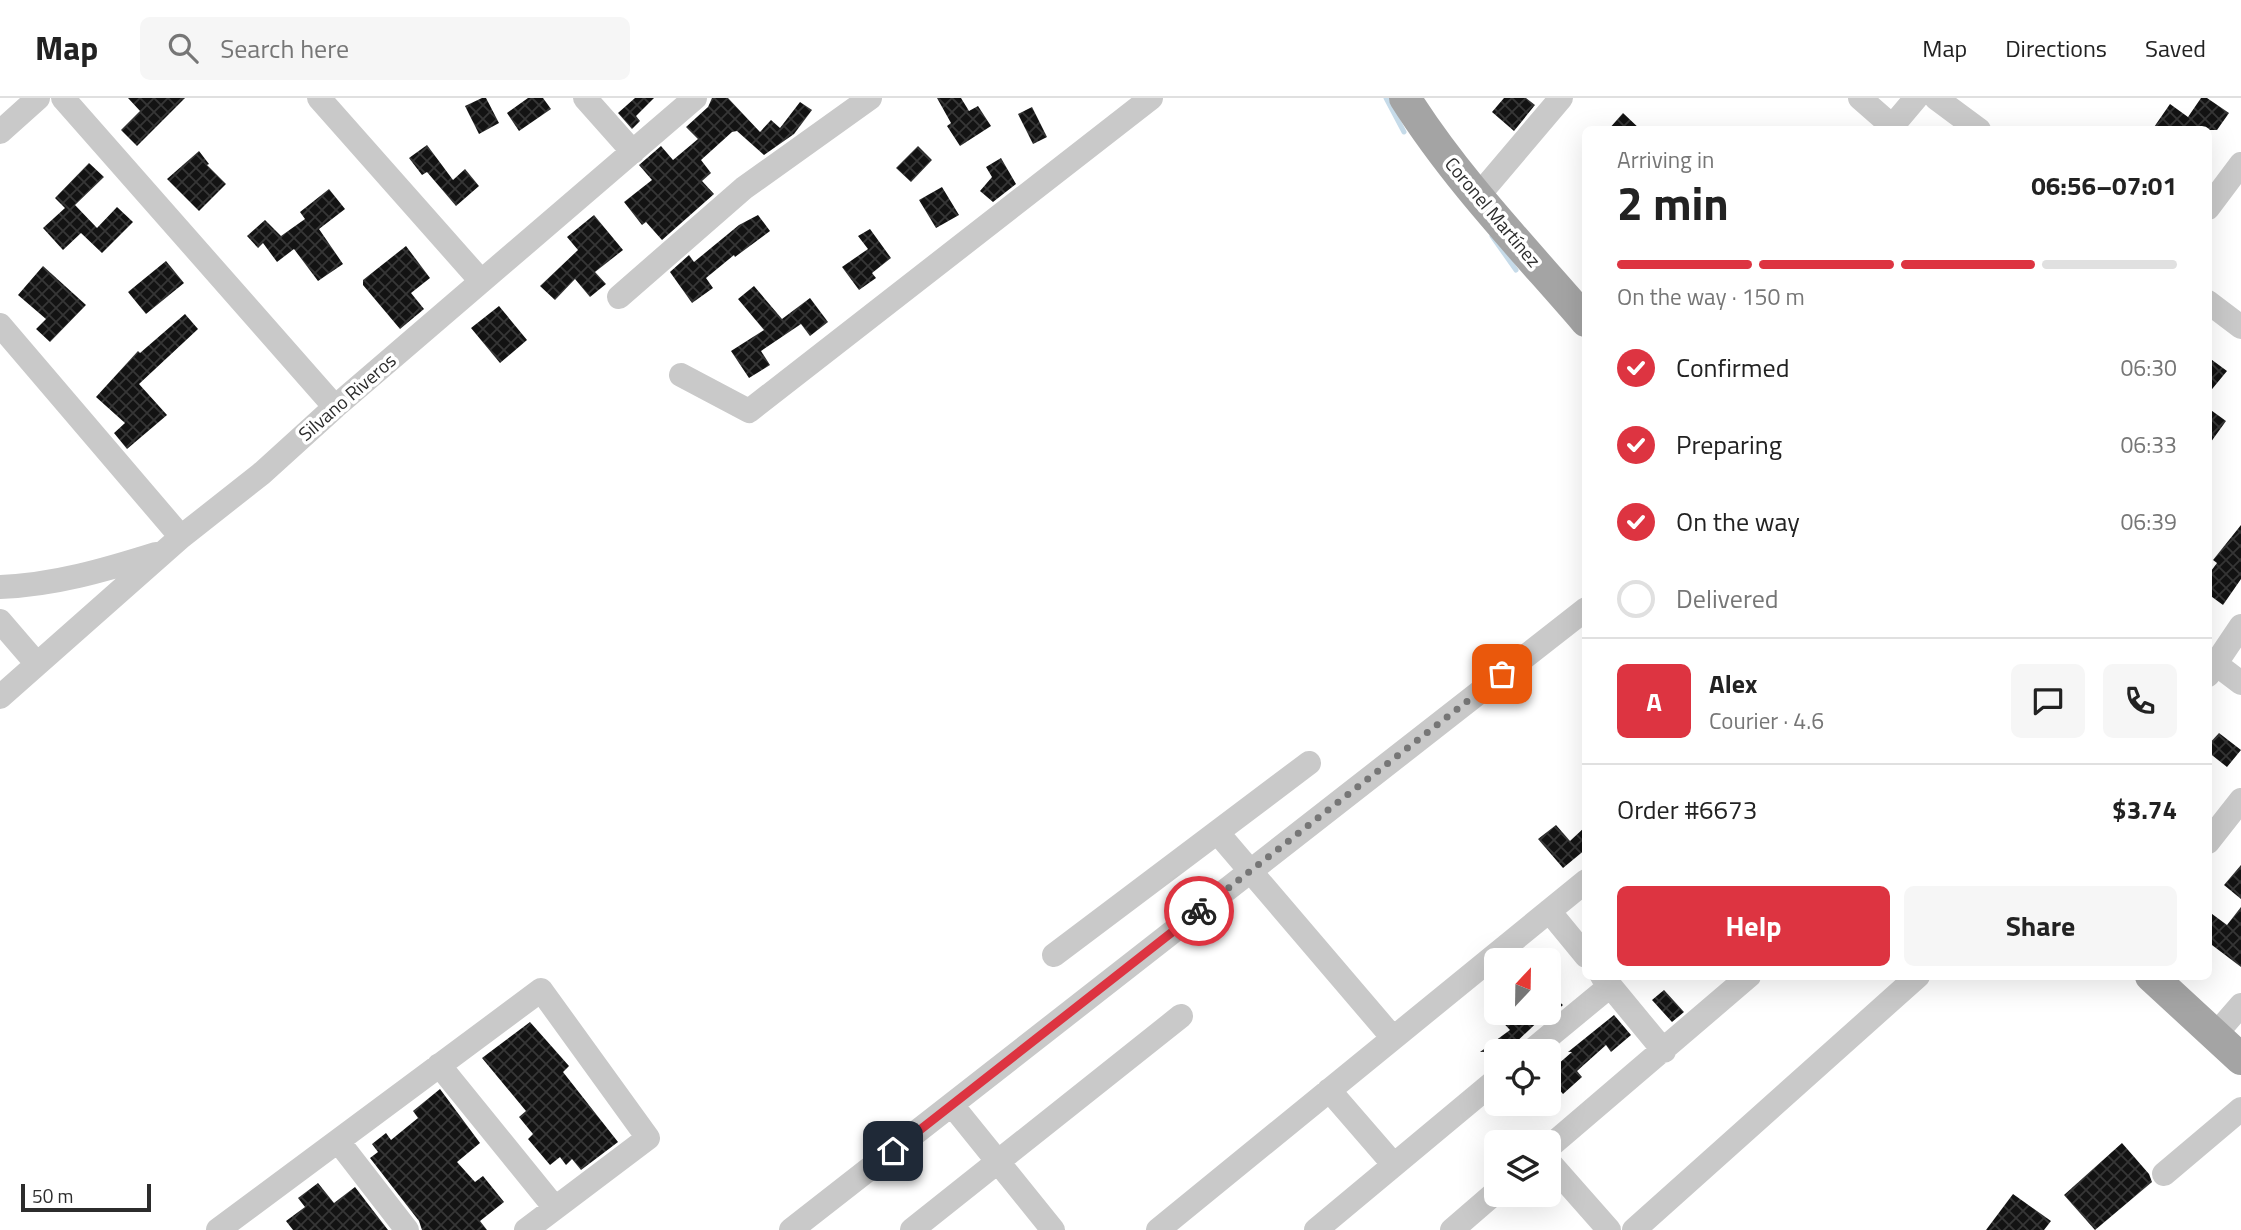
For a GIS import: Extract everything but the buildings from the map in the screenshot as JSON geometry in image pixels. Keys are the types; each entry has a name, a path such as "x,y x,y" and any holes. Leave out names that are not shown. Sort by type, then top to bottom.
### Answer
{"main road":[{"name":"Coronel Martínez","path":"1405,98 1424,128 1478,196 1582,316"},
{"path":"2155,980 2241,1059"}],"street":[{"path":"0,132 38,98"},
{"path":"63,98 335,407"},
{"path":"319,98 481,281"},
{"path":"585,98 633,152"},
{"name":"Silvano Riveros","path":"0,697 173,544 261,474 335,407 695,98"},
{"path":"619,297 744,188 870,98"},
{"path":"681,375 749,411 1152,98"},
{"path":"1478,196 1561,98"},
{"path":"1860,98 1889,126"},
{"path":"1891,126 1916,98"},
{"path":"1936,98 1974,126"},
{"path":"2212,203 2241,164"},
{"path":"2212,305 2241,327"},
{"path":"0,326 173,544 98,572 25,586 0,587"},
{"path":"794,1229 1582,612"},
{"path":"0,621 37,664"},
{"path":"2241,626 2212,670 2241,683"},
{"path":"1054,955 1309,763"},
{"path":"2212,837 2241,800"},
{"path":"1217,832 1393,1038"},
{"path":"1158,1230 1582,884"},
{"path":"1549,911 1582,951"},
{"path":"1561,1137 1744,980"},
{"path":"1634,1230 1914,980"},
{"path":"1544,1039 1606,981 1664,1051"},
{"path":"218,1230 541,990 648,1138 526,1230"},
{"path":"2215,1035 2241,1005"},
{"path":"912,1230 1181,1016"},
{"path":"439,1065 555,1208"},
{"path":"1329,1090 1394,1165"},
{"path":"1316,1230 1484,1090"},
{"path":"952,1105 1053,1230"},
{"path":"2164,1174 2241,1109"},
{"path":"338,1140 407,1230"},
{"path":"1561,1175 1609,1230"},
{"path":"1452,1230 1484,1202"}],"waterway":[{"path":"1386,98 1404,132"},
{"path":"1492,236 1516,270"}],"way so far":[{"path":"1199,911 1502,674"}],"route":[{"path":"893,1151 1199,911"}]}
